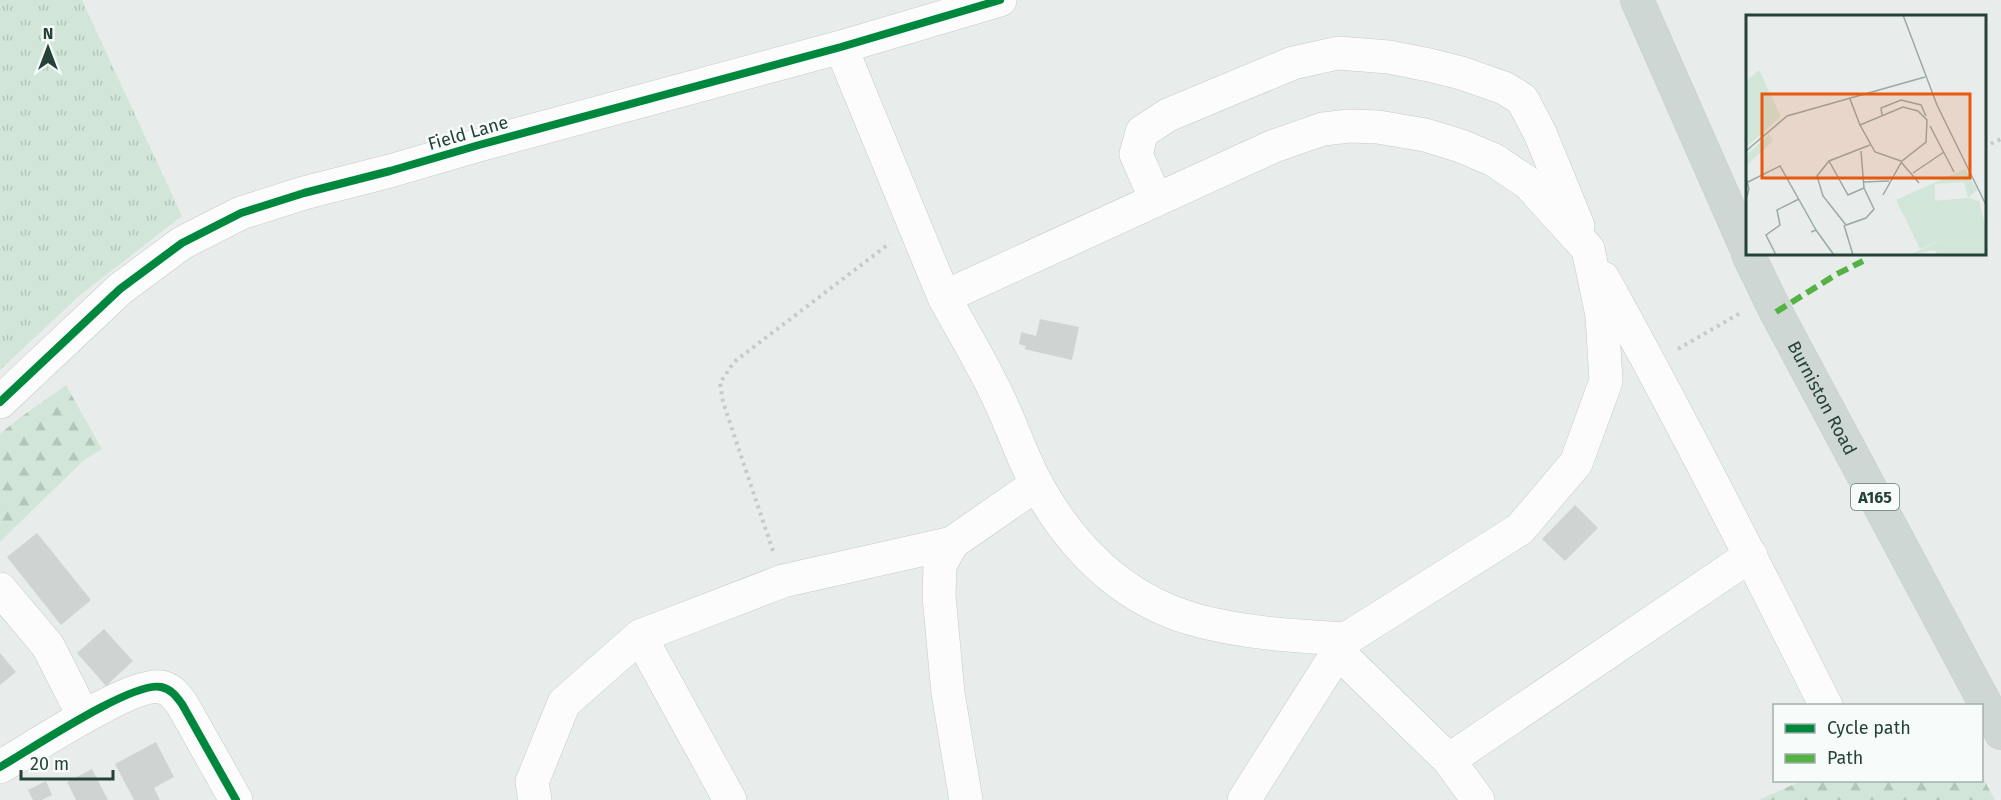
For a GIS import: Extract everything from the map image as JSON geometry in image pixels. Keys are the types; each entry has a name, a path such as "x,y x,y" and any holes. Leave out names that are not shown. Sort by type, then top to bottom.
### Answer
{"main road":[{"name":"Burniston Road","path":"1637,0 1746,248"},
{"name":"Burniston Road","path":"1749,255 1769,298 2001,733"}],"street":[{"name":"Field Lane","path":"0,402 120,289 182,243 241,213 304,193 841,47 1000,0"},
{"path":"841,47 944,297 998,396 1037,484 1063,527 1085,554 1115,579 1149,601 1191,618 1244,630 1342,645 1449,760 1478,800"},
{"path":"1156,200 1136,154 1142,132 1168,115 1293,63 1338,53 1389,57 1461,73 1503,88 1522,99 1540,133 1588,249 1751,555 1826,704"},
{"path":"944,297 1274,146 1323,129 1350,126 1378,127 1425,135 1461,146 1494,160 1528,183 1588,249 1602,315 1606,381 1576,463 1520,529 1342,645 1244,800"},
{"path":"535,800 532,782 564,703 640,636 783,581 952,543 1037,484"},
{"path":"952,543 940,565 939,596 948,693 966,800"},
{"path":"1449,760 1751,555"},
{"path":"0,589 48,646 84,717"},
{"path":"640,636 730,800"},
{"path":"0,767 84,717 131,693 146,688 160,687 173,692 182,704 236,800"}],"path":[{"path":"1986,146 2001,139"},
{"path":"783,581 723,402 720,383 734,362 870,256 915,226"},
{"path":"1651,364 1769,298"}],"green space":[{"path":"0,0 82,0 182,216 79,296 0,370"},
{"path":"66,385 102,449 83,461 0,542 0,434"},
{"path":"1983,778 1995,800 1758,800 1800,782 1983,782"}],"building":[{"path":"1040,319 1079,327 1072,360 1024,349 1026,346 1019,344 1021,332 1036,336"},
{"path":"1575,505 1598,528 1565,561 1542,539"},
{"path":"37,533 91,600 61,625 7,557"},
{"path":"104,629 133,661 106,686 77,653"},
{"path":"0,653 16,672 0,685"},
{"path":"156,742 174,777 154,788 160,800 134,800 115,764"},
{"path":"92,769 108,800 76,800 67,782"},
{"path":"46,781 52,795 42,800 33,800 28,790"}],"marked path":[{"path":"1776,312 1837,274 1863,261"}],"cycle path":[{"path":"0,402 120,289 182,243 241,213 304,193 841,47 1000,0"},
{"path":"0,767 105,705 147,688 161,687 170,691 182,704 236,800"}]}
